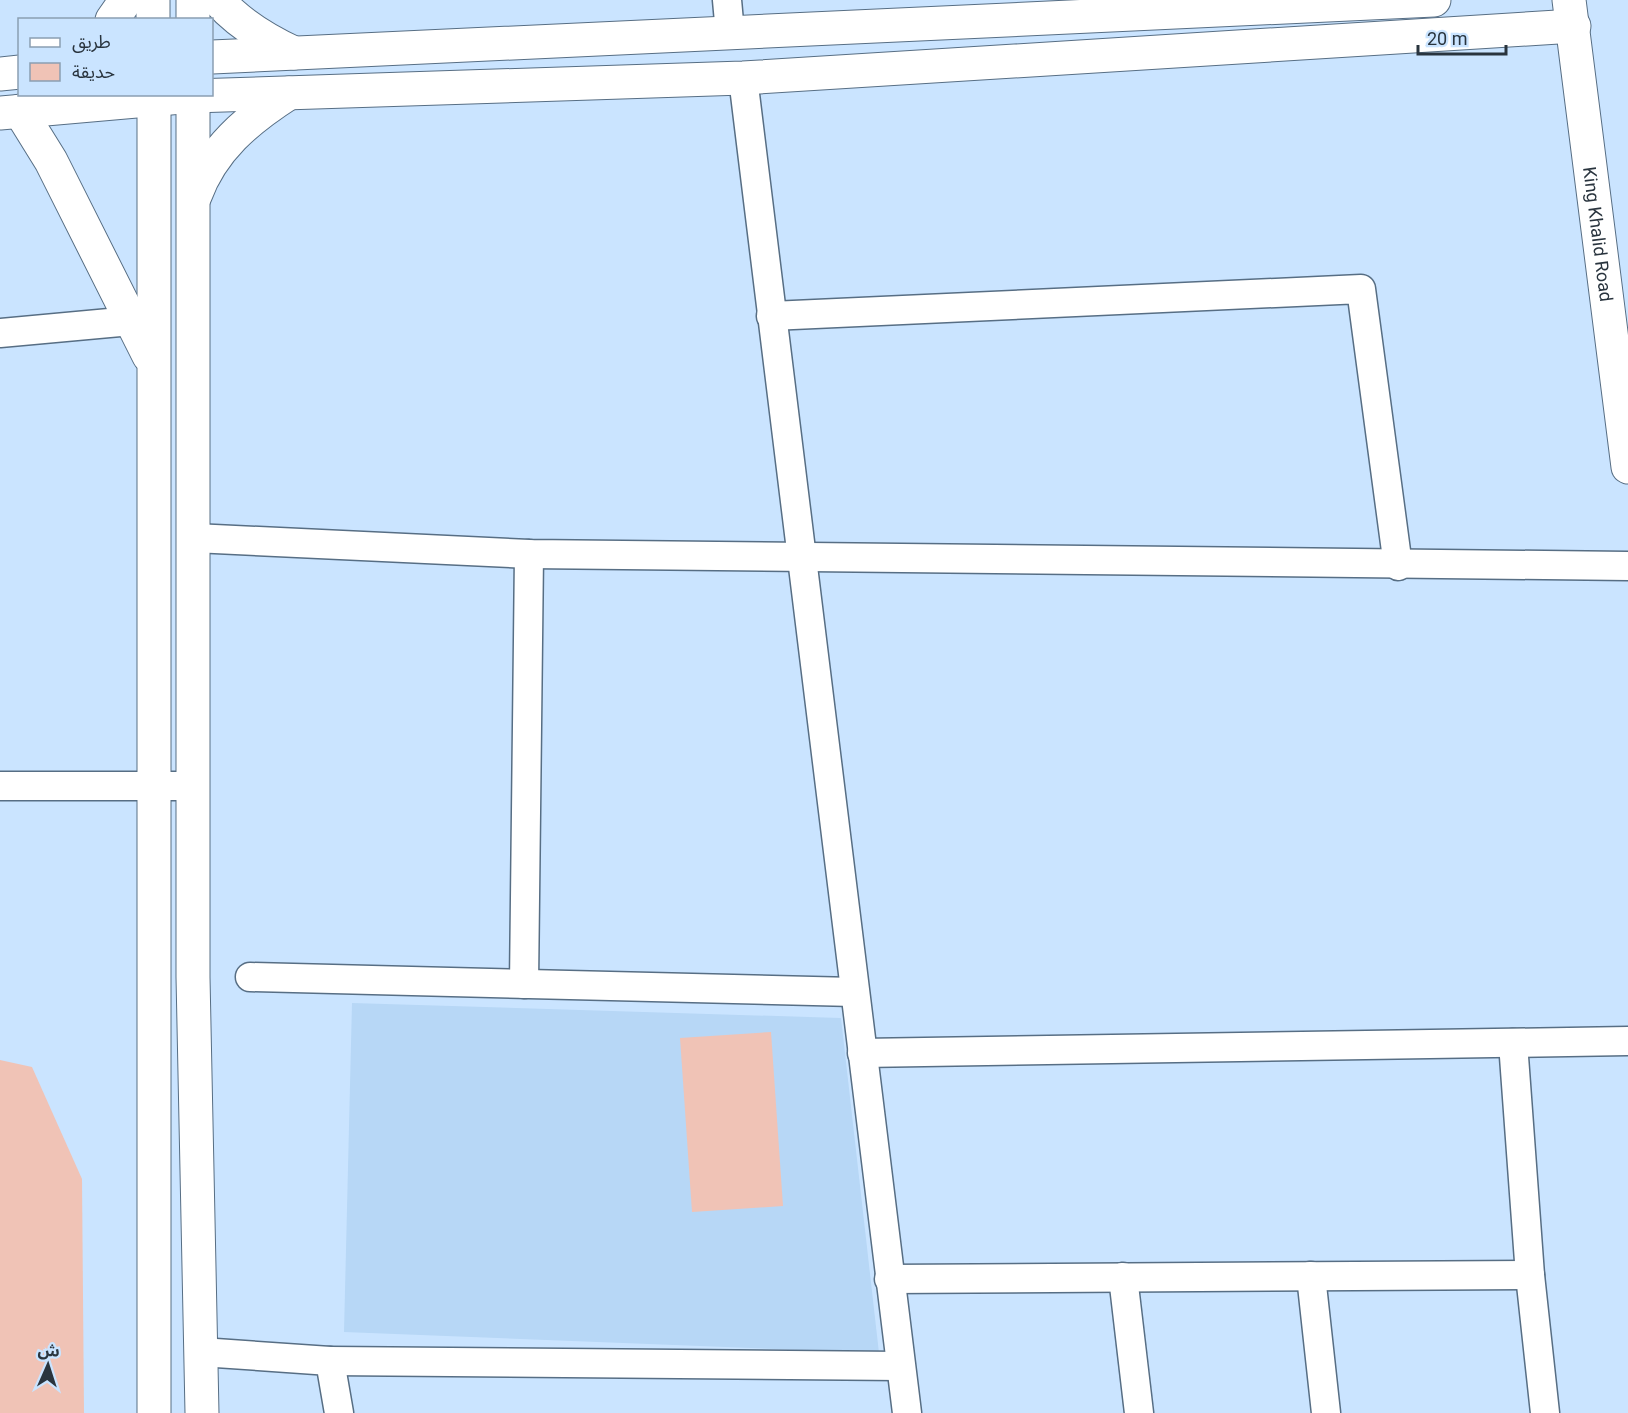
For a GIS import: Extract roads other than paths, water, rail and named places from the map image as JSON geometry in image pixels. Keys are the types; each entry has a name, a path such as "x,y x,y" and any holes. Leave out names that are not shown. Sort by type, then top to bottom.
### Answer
{"main road":[{"path":"113,18 126,0"},
{"path":"153,0 153,18"},
{"path":"193,0 193,18"},
{"path":"218,0 229,12 265,40 294,53"},
{"path":"213,57 730,33 1236,5 1434,0"},
{"path":"213,95 742,78 1572,13"},
{"name":"King Khalid Road","path":"1572,13 1628,467"},
{"path":"0,74 18,72"},
{"path":"193,201 204,171 227,142 262,110 289,93"},
{"path":"10,112 174,96"},
{"path":"193,96 193,977 202,1413"},
{"path":"154,97 152,363 154,1413"},
{"path":"10,112 51,161 152,363"}],"street":[{"path":"727,0 730,33"},
{"path":"742,78 907,1413"},
{"path":"771,316 1361,289 1398,566"},
{"path":"0,333 131,321"},
{"path":"194,538 529,554 1398,566 1628,566"},
{"path":"524,984 529,554"},
{"path":"0,786 193,786"},
{"path":"250,977 854,992"},
{"path":"862,1053 1628,1041"},
{"path":"1513,1043 1530,1275 1545,1413"},
{"path":"889,1279 1530,1275"},
{"path":"1311,1276 1326,1413"},
{"path":"1123,1277 1138,1413"},
{"path":"201,1352 330,1360 900,1365"},
{"path":"330,1360 339,1413"}]}
